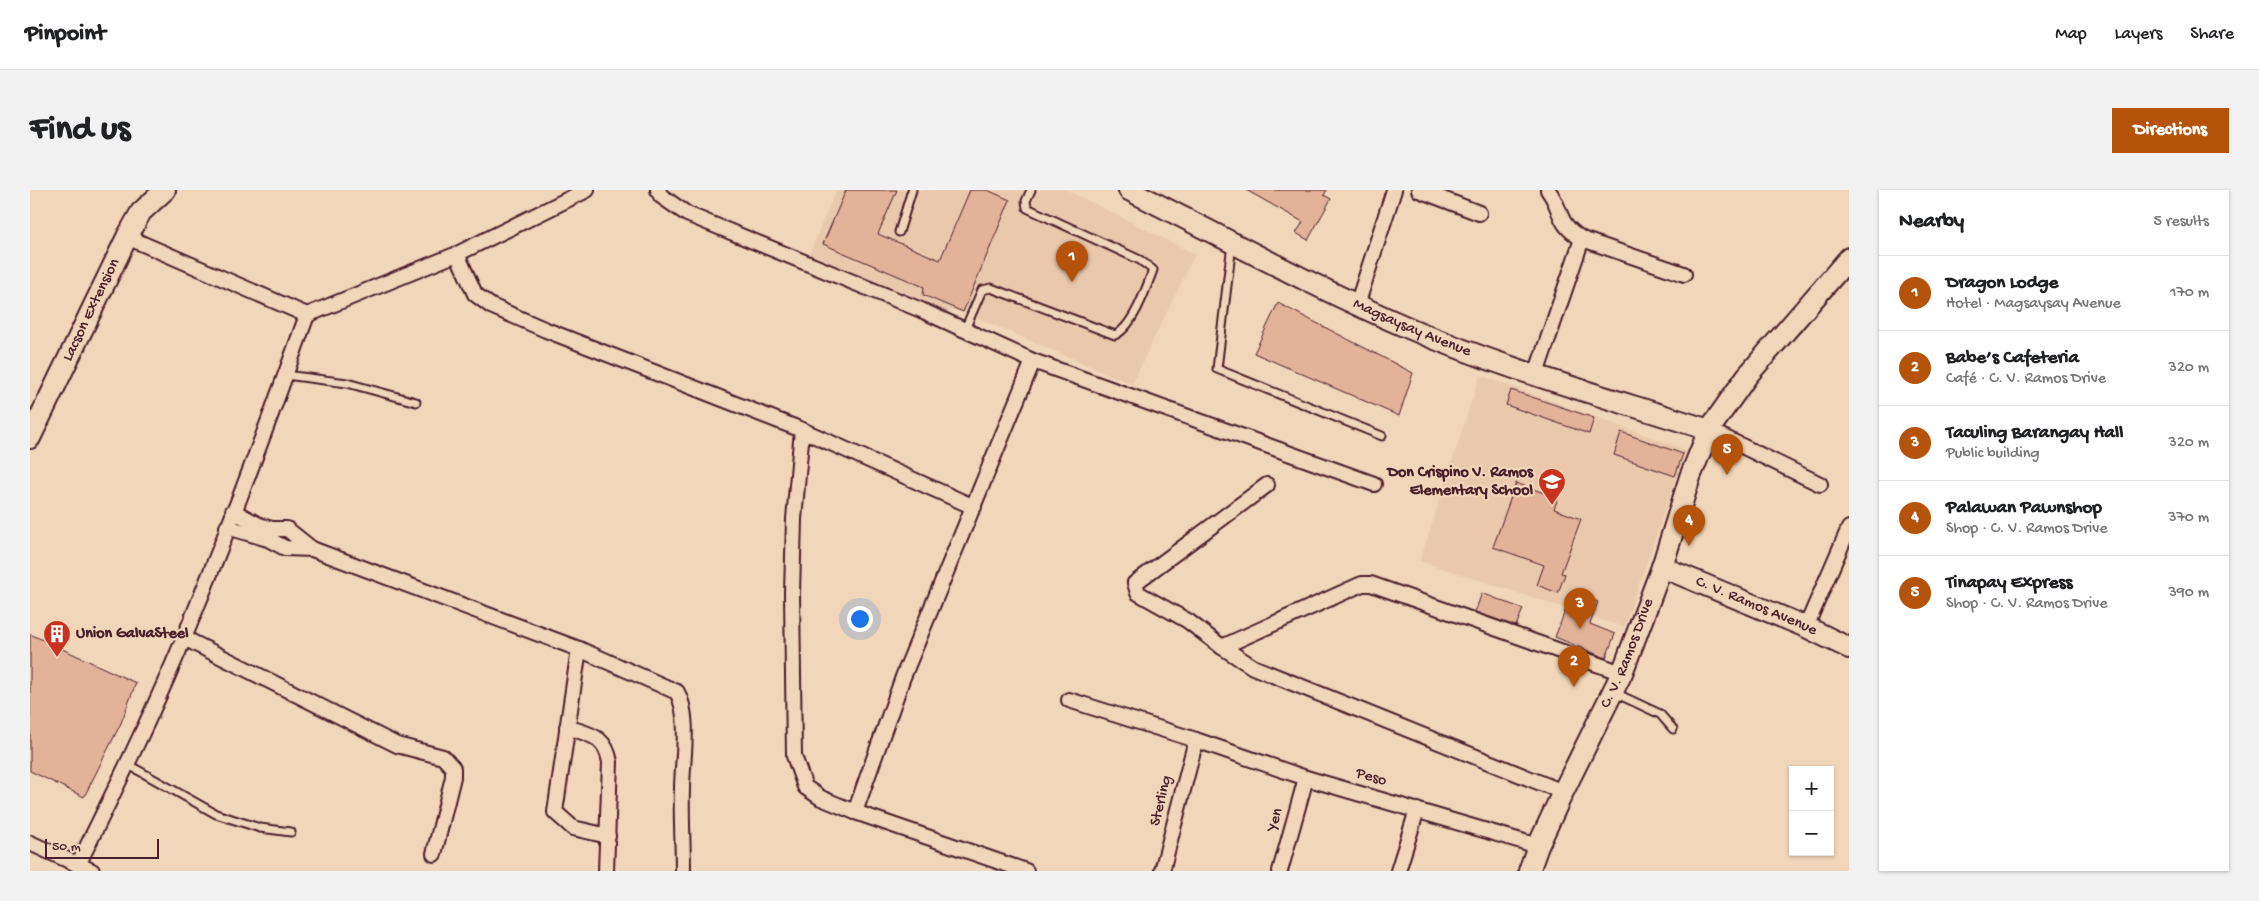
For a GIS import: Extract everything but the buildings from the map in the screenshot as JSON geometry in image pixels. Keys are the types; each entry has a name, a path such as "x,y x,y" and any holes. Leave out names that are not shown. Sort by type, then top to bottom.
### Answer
{"street":[{"name":"Lacson Extension","path":"30,438 127,237 141,212 165,190"},
{"path":"127,237 306,315 457,254 587,190"},
{"path":"658,190 660,196 687,214 965,329 1033,361 1374,484"},
{"name":"Magsaysay Avenue","path":"1129,190 1357,305 1421,333 1536,374 1709,430"},
{"path":"1357,305 1394,190"},
{"path":"1419,190 1479,214"},
{"path":"1548,190 1557,204 1564,224 1582,239 1684,274"},
{"path":"1536,374 1582,239"},
{"path":"457,254 475,294 491,306 546,330 802,430 974,507"},
{"name":"C. V. Ramos Drive","path":"1529,871 1538,846 1563,792 1622,673 1662,567 1690,477 1709,430 1747,376 1849,258"},
{"path":"77,868 184,638 286,375 306,315"},
{"path":"854,812 902,677 1033,361"},
{"path":"802,430 794,519 792,593 794,756 805,787 821,798 854,812 1026,871"},
{"path":"1709,430 1820,484"},
{"path":"1267,485 1135,583 1138,593 1188,621 1252,667 1563,792"},
{"path":"233,511 259,525 287,529 312,549 579,649 677,692 680,698 684,736 682,789 683,871"},
{"path":"227,527 268,539 285,548 312,549"},
{"path":"1806,627 1849,528"},
{"name":"C. V. Ramos Avenue","path":"1662,567 1806,627 1849,648"},
{"path":"1222,647 1362,584 1371,584 1622,673"},
{"path":"184,638 397,745 443,757 453,768 453,777 434,854"},
{"path":"579,649 555,812 573,828 608,836"},
{"name":"Peso","path":"1069,700 1196,740 1306,778 1538,846"},
{"path":"567,727 600,739 607,748 610,762 606,871"},
{"name":"Sterling","path":"1162,871 1196,740"},
{"name":"Yen","path":"1280,871 1306,778"},
{"path":"1398,871 1417,810"},
{"path":"30,843 77,868 92,871"}],"lane":[{"path":"899,232 912,190"},
{"path":"965,329 982,290 991,288 1114,335 1124,331 1147,288 1153,270 1140,260 1027,208 1026,201 1031,190"},
{"path":"1233,242 1217,369 1382,436"},
{"path":"286,375 347,384 416,402"},
{"path":"1613,692 1660,714 1673,729"},
{"path":"127,764 216,814 260,828 291,832"}],"shaded area":[{"path":"836,190 1067,190 1195,254 1132,384 963,312 950,310 945,322 804,267"},
{"name":"Don Crispino V. Ramos Elementary School","path":"1480,375 1686,450 1624,627 1420,561"}],"place":[{"name":"Dragon Lodge","path":"1072,282"},
{"name":"Tinapay Express","path":"1727,475"},
{"name":"Don Crispino V. Ramos Elementary School","path":"1552,506"},
{"name":"Palawan Pawnshop","path":"1689,546"},
{"name":"Taculing Barangay Hall","path":"1580,629"},
{"name":"Union GalvaSteel","path":"57,658"},
{"name":"Babe’s Cafeteria","path":"1574,687"}]}
